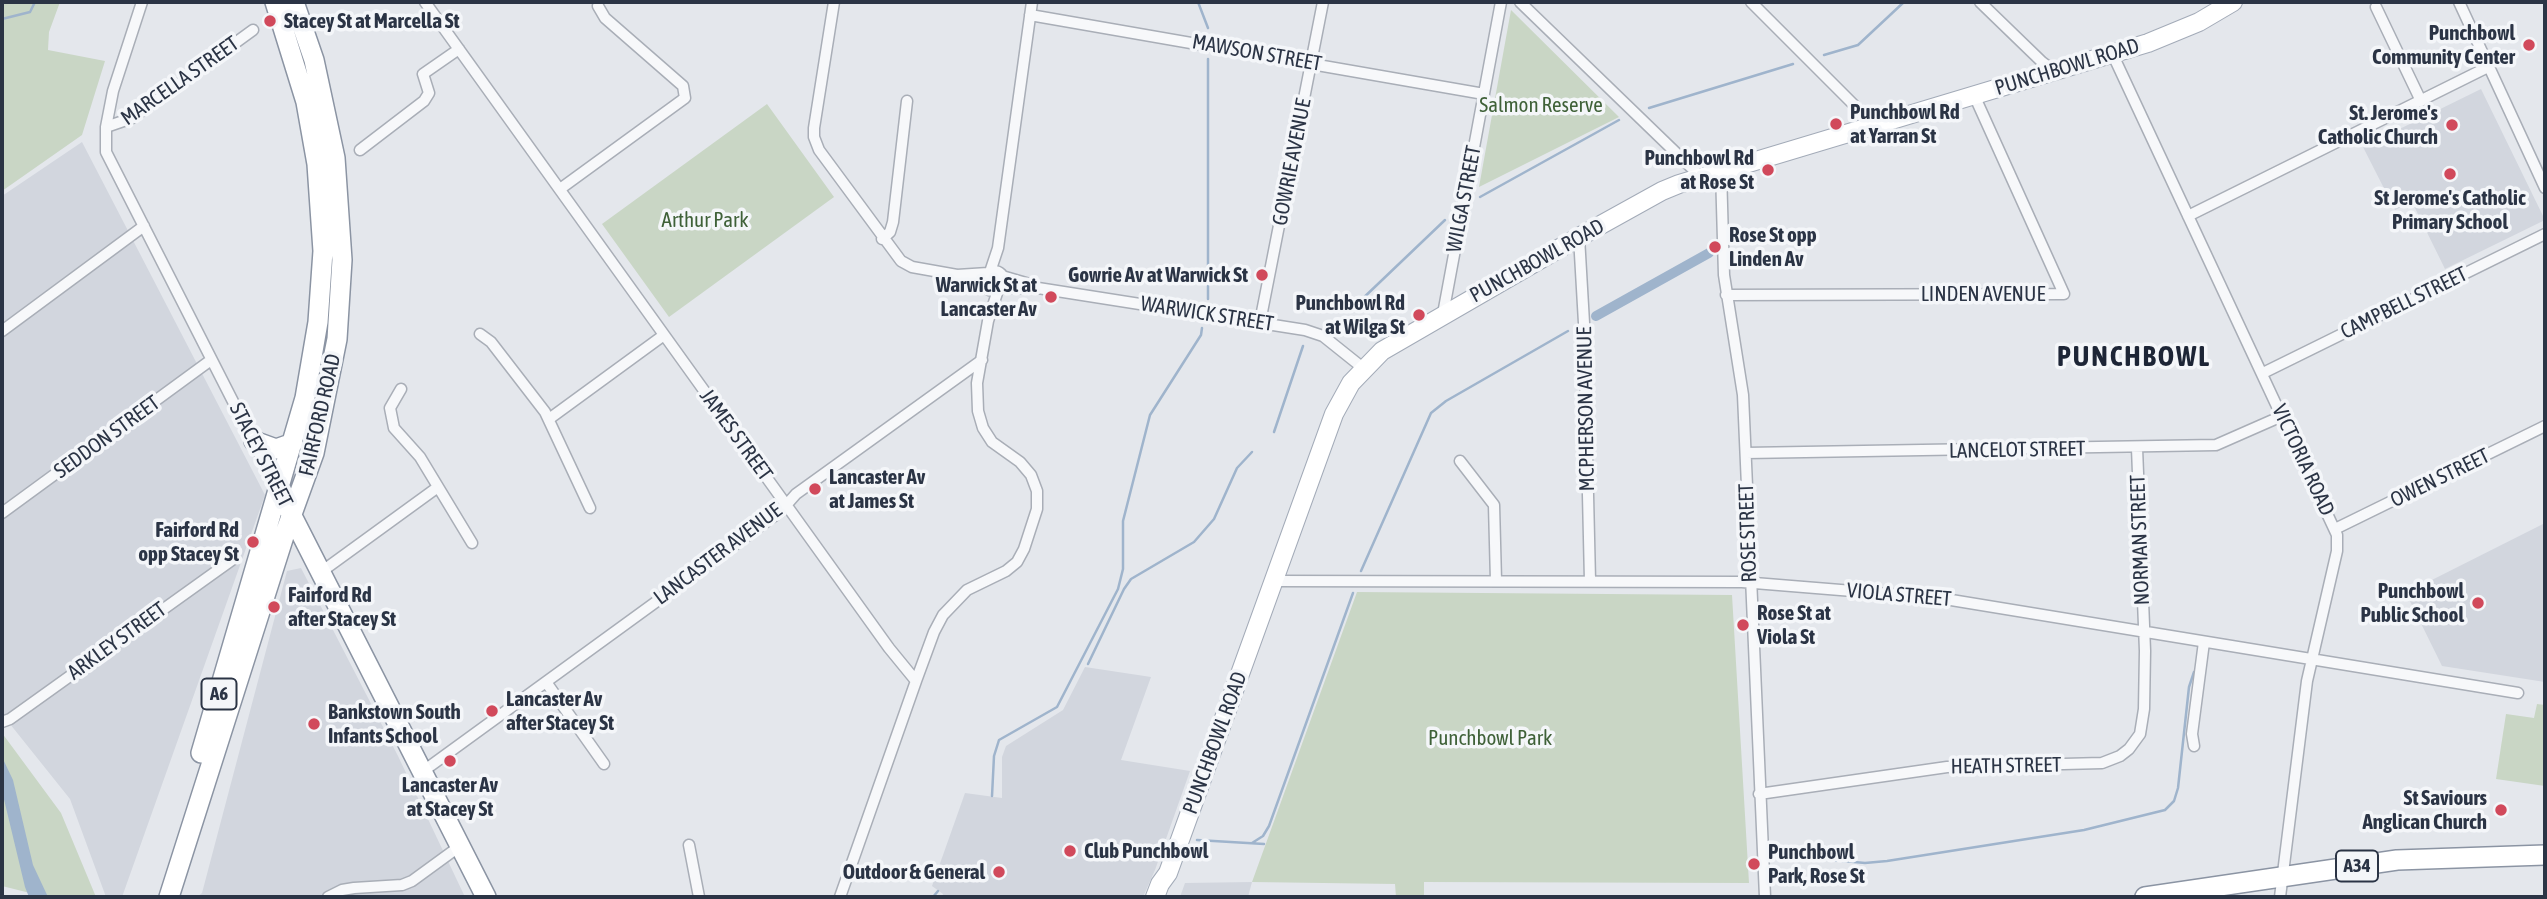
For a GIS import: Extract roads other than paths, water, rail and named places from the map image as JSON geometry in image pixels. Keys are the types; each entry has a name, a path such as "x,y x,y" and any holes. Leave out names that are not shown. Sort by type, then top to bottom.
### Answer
{"highway":[{"name":"FAIRFORD ROAD","path":"155,897 206,737 293,443 315,347 321,291 322,223 317,164 308,112 275,2"},
{"name":"FAIRFORD ROAD","path":"169,897 275,565 314,453 333,363 342,260 339,188 329,124 314,60 294,2"},
{"path":"254,441 276,449 293,443"},
{"name":"STACEY STREET","path":"279,490 486,897"},
{"path":"275,565 293,554 318,567"},
{"name":"A34","path":"2145,897 2397,860 2545,855"}],"main road":[{"name":"PUNCHBOWL ROAD","path":"1155,897 1168,873 1334,414 1346,390 1363,368 1395,342 1662,191 2178,32 2213,7 2233,2"},
{"name":"PUNCHBOWL ROAD","path":"1165,897 1170,883 1168,873"}],"street":[{"name":"STACEY STREET","path":"142,2 113,91 106,127 106,152 279,490"},
{"name":"JAMES STREET","path":"425,2 916,681"},
{"path":"834,2 814,137 822,155 883,239 890,232 893,222 907,102"},
{"path":"995,274 1032,2"},
{"name":"GOWRIE AVENUE","path":"1260,322 1323,2"},
{"name":"WILGA STREET","path":"1443,314 1502,2"},
{"path":"1520,2 1701,177"},
{"path":"1751,2 1867,115 1874,125"},
{"path":"1980,2 2054,71"},
{"path":"2459,2 2545,188"},
{"path":"560,190 685,98 683,86 605,18 598,6"},
{"path":"2376,7 2421,101"},
{"name":"MAWSON STREET","path":"1030,15 1484,94"},
{"name":"MARCELLA STREET","path":"106,127 132,118 253,30"},
{"path":"360,150 424,102 429,93 423,74 458,49"},
{"name":"VICTORIA ROAD","path":"2112,53 2335,529 2337,551 2307,681 2280,897"},
{"path":"2188,216 2488,66"},
{"name":"LINDEN AVENUE","path":"1726,295 2064,294 1974,95"},
{"name":"ROSE STREET","path":"1721,171 1726,295 1742,384 1765,897"},
{"path":"2,331 144,226"},
{"name":"CAMPBELL STREET","path":"2263,373 2545,234"},
{"name":"MCPHERSON AVENUE","path":"1579,237 1590,581"},
{"name":"WARWICK STREET","path":"883,239 901,261 912,267 957,275 986,286"},
{"path":"988,321 985,277 995,274"},
{"path":"840,897 916,681 943,615 967,590 1006,571 1017,562 1037,509 1037,491 1031,475 1020,462 992,442 979,420 977,383 988,321 1004,281 995,274"},
{"name":"WARWICK STREET","path":"957,275 995,274 1038,288 1305,330 1323,335 1363,368"},
{"path":"986,286 991,290 1000,289"},
{"name":"WARWICK STREET","path":"1000,289 1038,288"},
{"path":"480,334 491,342 548,419 590,508"},
{"path":"548,419 664,335"},
{"name":"SEDDON STREET","path":"2,513 211,360"},
{"name":"LANCASTER AVENUE","path":"422,772 776,515 796,494 982,360"},
{"path":"401,389 390,408 394,428 420,457 472,543"},
{"name":"LANCELOT STREET","path":"1746,453 2216,445 2282,416"},
{"name":"OWEN STREET","path":"2335,529 2545,426"},
{"name":"NORMAN STREET","path":"2137,448 2144,632"},
{"path":"1460,461 1494,505 1496,581"},
{"path":"318,567 438,487"},
{"name":"ARKLEY STREET","path":"2,722 10,719 232,560"},
{"name":"VIOLA STREET","path":"1274,581 1750,582 1939,598 2518,693"},
{"name":"HEATH STREET","path":"1759,794 1935,768 2092,764 2111,761 2129,749 2143,726 2144,632"},
{"path":"2194,746 2192,734 2204,642"},
{"path":"546,682 604,764"},
{"path":"689,845 699,897"},
{"path":"328,897 354,888 402,885 412,881 460,846"}],"water":[{"path":"2,757 13,780 33,865 48,897 29,897 25,887 2,791"}],"waterway":[{"path":"2,19 30,12 35,2"},
{"path":"1198,2 1208,28"},
{"path":"1824,55 1858,45 1904,2"},
{"path":"1208,59 1208,299"},
{"path":"1649,108 1793,64"},
{"path":"1480,197 1619,120"},
{"path":"1358,303 1445,220"},
{"path":"1596,316 1709,253"},
{"path":"992,796 994,756 999,740 1057,707 1118,589 1123,569 1123,521 1150,415 1201,335 1202,328"},
{"path":"1361,571 1431,413 1446,401 1568,331"},
{"path":"1274,432 1303,346"},
{"path":"1088,664 1131,579 1194,542 1214,519 1237,468 1252,452"},
{"path":"1252,843 1263,836 1269,826 1353,593"},
{"path":"1778,855 1865,863 1887,861 2084,830 2165,810 2174,801 2178,788 2189,687 2194,672"},
{"path":"1197,840 1264,844"},
{"path":"933,897 938,891"}],"place":[{"name":"Stacey St at Marcella St","path":"270,21"},
{"name":"Punchbowl Community Center","path":"2529,45"},
{"name":"Punchbowl Rd at Yarran St","path":"1836,124"},
{"name":"St. Jerome's Catholic Church","path":"2452,125"},
{"name":"Punchbowl Rd at Rose St","path":"1768,170"},
{"name":"St Jerome's Catholic Primary School","path":"2450,174"},
{"name":"Rose St opp Linden Av","path":"1715,247"},
{"name":"Gowrie Av at Warwick St","path":"1262,275"},
{"name":"Warwick St at Lancaster Av","path":"1051,297"},
{"name":"Punchbowl Rd at Wilga St","path":"1419,315"},
{"name":"Lancaster Av at James St","path":"815,489"},
{"name":"Fairford Rd opp Stacey St","path":"253,542"},
{"name":"Punchbowl Public School","path":"2478,603"},
{"name":"Fairford Rd after Stacey St","path":"274,607"},
{"name":"Rose St at Viola St","path":"1743,625"},
{"name":"Lancaster Av after Stacey St","path":"492,711"},
{"name":"Bankstown South Infants School","path":"314,724"},
{"name":"Lancaster Av at Stacey St","path":"450,761"},
{"name":"St Saviours Anglican Church","path":"2501,810"},
{"name":"Club Punchbowl","path":"1070,851"},
{"name":"Punchbowl Park, Rose St","path":"1754,864"},
{"name":"Outdoor & General","path":"999,872"}],"district":[{"name":"PUNCHBOWL","path":"2134,357"}],"park label":[{"name":"Salmon Reserve","path":"1541,105"},
{"name":"Arthur Park","path":"705,220"},
{"name":"Punchbowl Park","path":"1490,738"}]}
